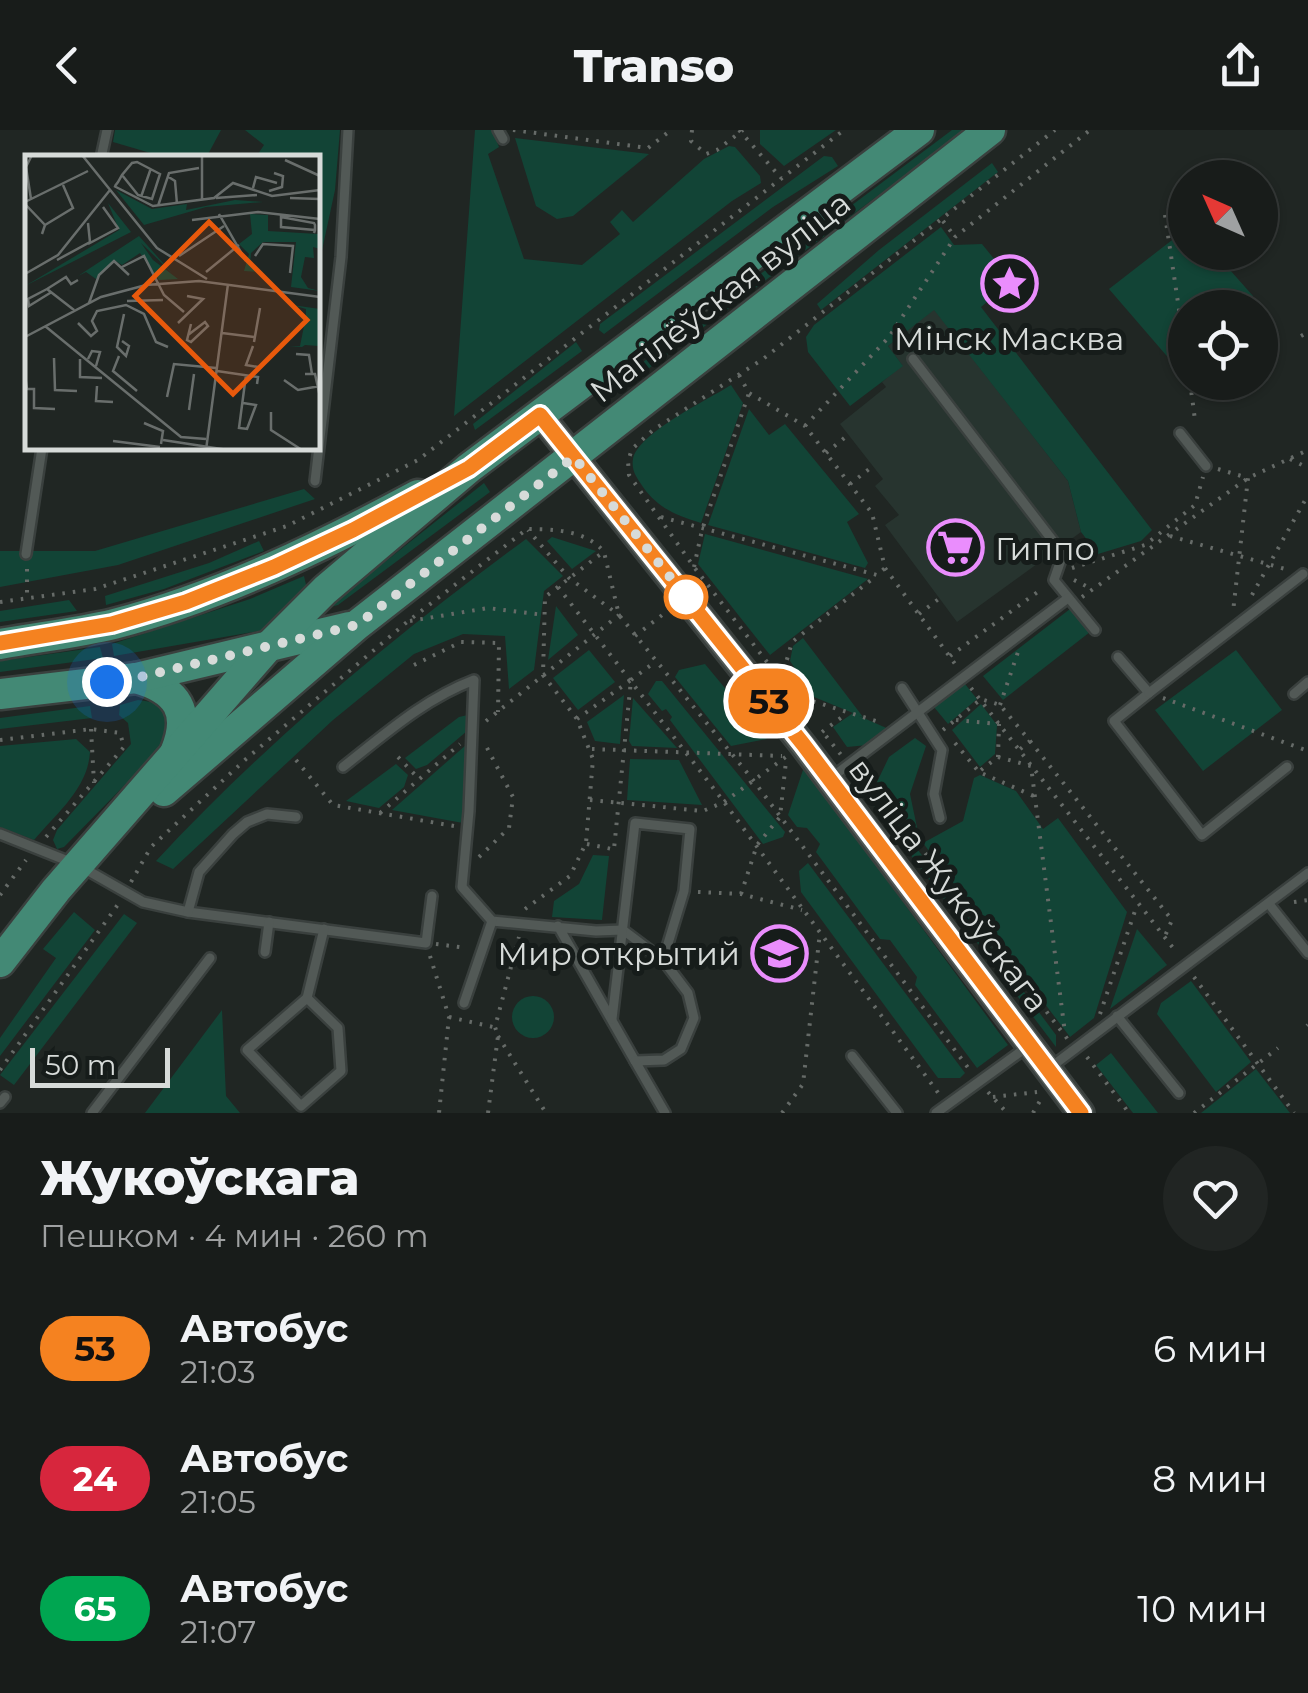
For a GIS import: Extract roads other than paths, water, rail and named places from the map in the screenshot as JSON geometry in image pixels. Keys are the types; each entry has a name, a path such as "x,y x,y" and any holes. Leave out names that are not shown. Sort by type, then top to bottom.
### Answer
{"main road":[{"name":"Магілёўская вуліца","path":"0,962 78,865 268,647 325,590 469,468 919,130"},
{"name":"Магілёўская вуліца","path":"78,865 357,625 990,130"},
{"name":"вуліца Жукоўскага","path":"540,415 839,772 1029,1046 1081,1113"},
{"path":"0,644 112,624 186,602 353,530 469,468"},
{"path":"0,694 136,678 357,625"},
{"path":"136,678 154,684 181,709 184,731 172,758"}],"lane":[{"path":"101,155 106,130"},
{"path":"320,436 340,258 348,130"},
{"path":"913,359 1063,554 1054,580 1095,630"},
{"path":"1180,432 1206,466"},
{"path":"26,554 42,450"},
{"path":"315,481 318,450"},
{"path":"1287,767 1202,835 1114,720 1303,574"},
{"path":"839,772 1068,598"},
{"path":"1118,656 1149,693"},
{"path":"343,766 445,691 474,680 462,888 492,921 623,930 663,960 688,993 694,1018 682,1049 664,1060 635,1061"},
{"path":"1294,694 1308,682"},
{"path":"902,688 942,750 934,794 940,818"},
{"path":"188,912 198,872 233,834 247,822 267,814 296,817"},
{"path":"612,1021 635,824 690,830 684,891 663,960"},
{"path":"0,834 78,865 124,894 188,912 426,943 432,896"},
{"path":"1048,1069 1308,873"},
{"path":"1270,904 1308,953"},
{"path":"464,1003 492,921"},
{"path":"265,952 270,922"},
{"path":"558,926 666,1113"},
{"path":"307,998 338,1028 342,1071 301,1106 247,1050 307,998 324,929"},
{"path":"92,1113 210,958"},
{"path":"1118,1016 1179,1093"},
{"path":"936,1113 1029,1046"},
{"path":"852,1056 897,1113"}],"place":[{"name":"Мінск Масква","path":"1009,284"},
{"name":"Гиппо","path":"956,548"},
{"name":"Мир открытий","path":"779,953"}]}
